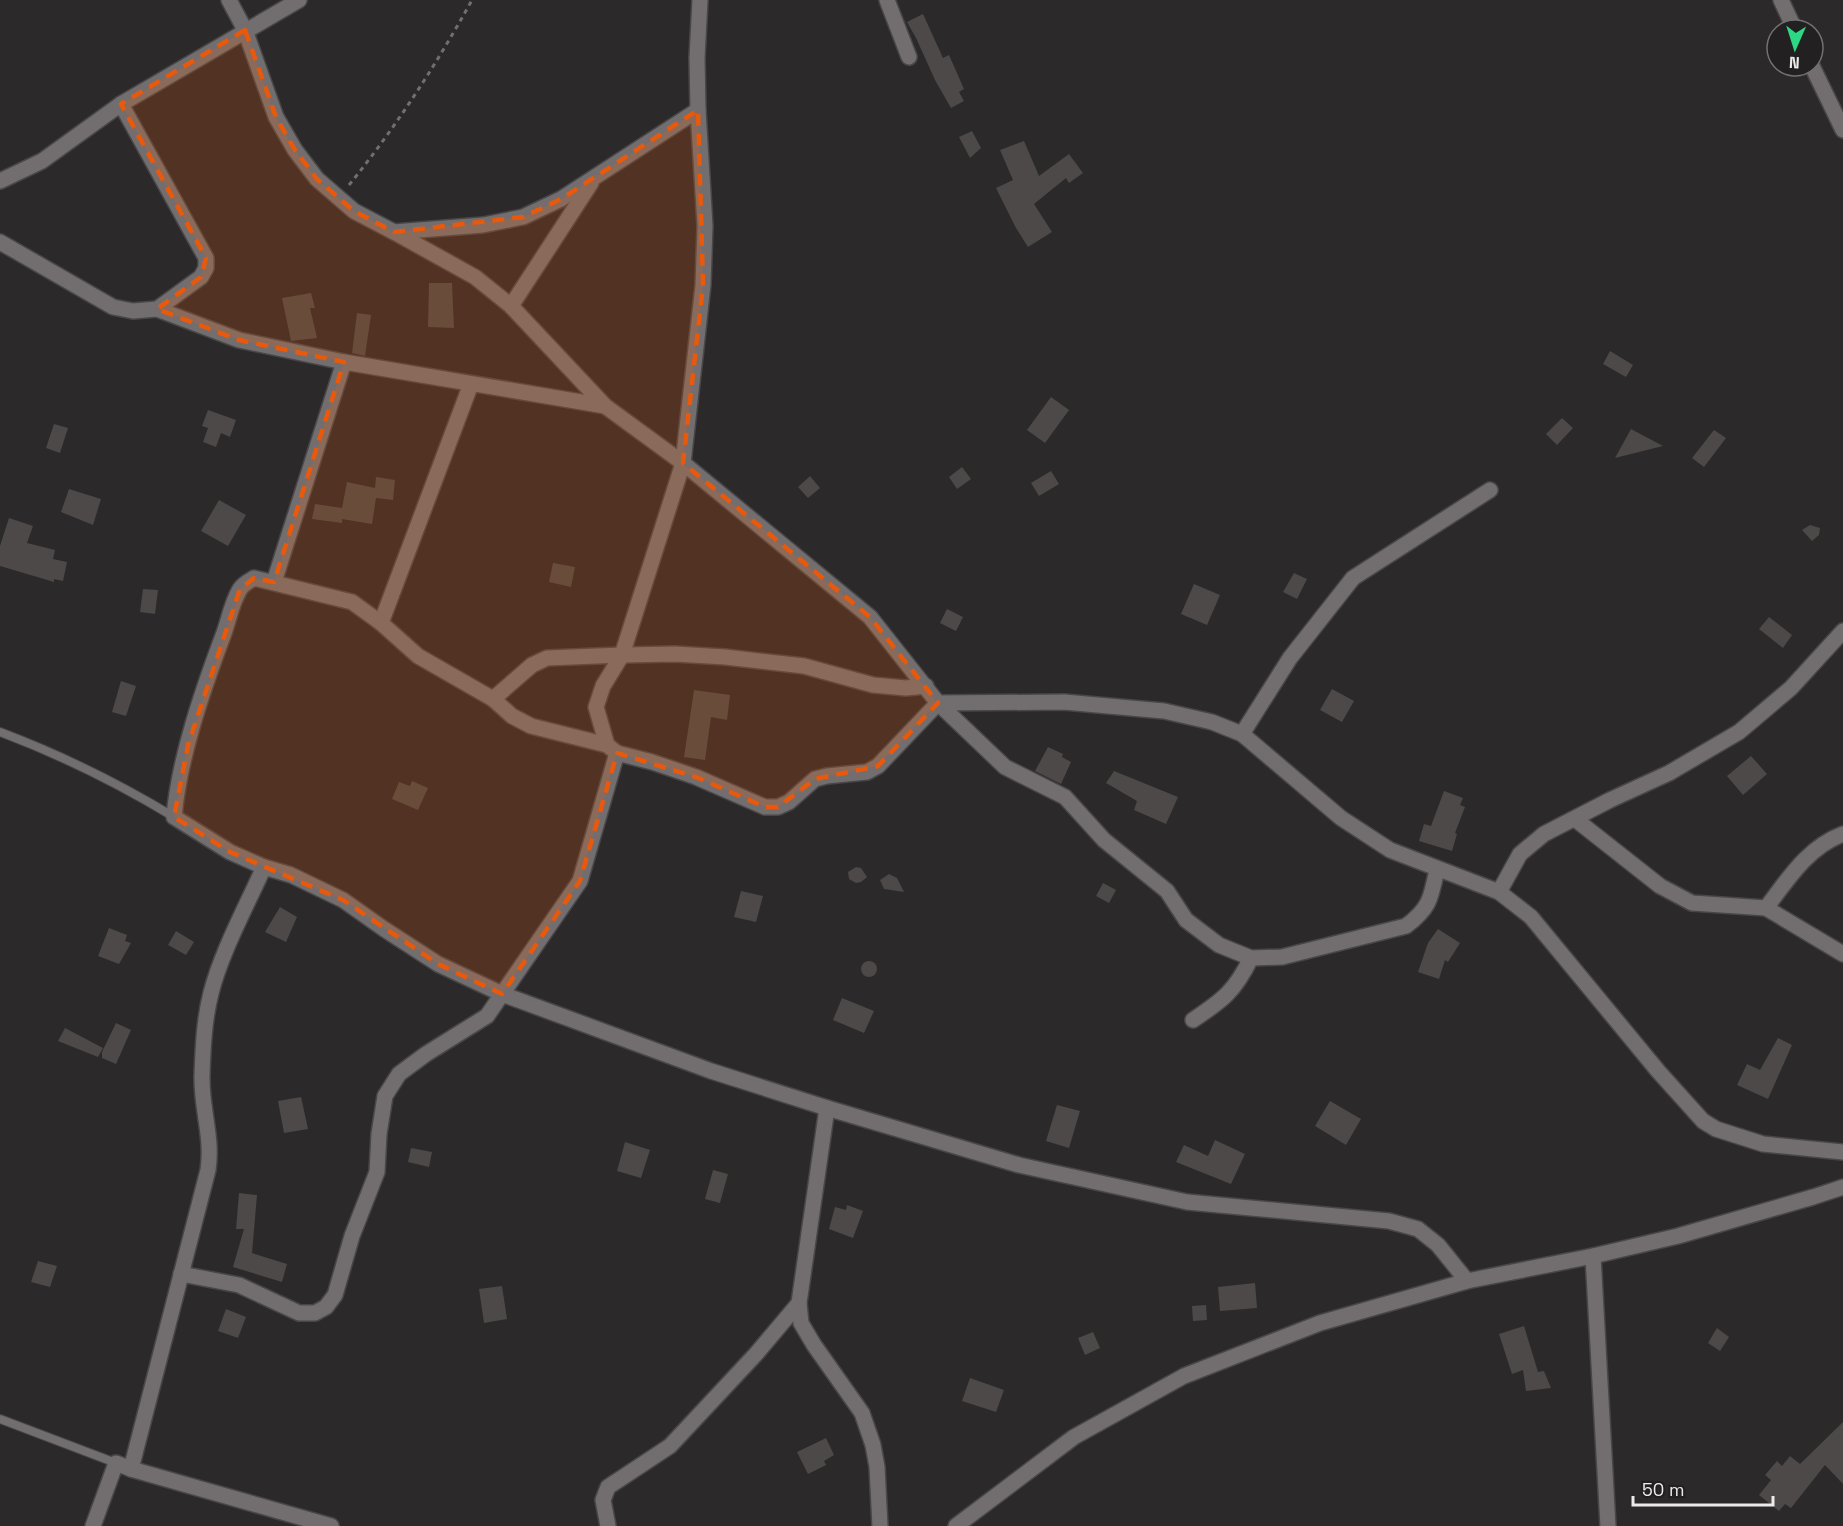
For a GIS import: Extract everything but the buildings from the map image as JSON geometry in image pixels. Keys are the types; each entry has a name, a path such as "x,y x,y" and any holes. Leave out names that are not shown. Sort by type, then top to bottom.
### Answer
{"street":[{"path":"229,0 245,30 276,117 295,150 317,179 354,211 475,277 510,306 605,406 683,463 870,618 938,703 1005,767 1065,797 1104,840 1167,891 1186,920 1219,945 1251,958 1282,957 1406,926 1421,914 1431,897 1437,869"},
{"path":"0,180 42,160 121,104 299,0"},
{"path":"181,1274 239,1285 299,1312 315,1313 326,1307 335,1294 352,1236 377,1172 379,1134 385,1096 399,1074 426,1054 487,1016 580,881 612,749 596,707 603,686 621,655 683,463 703,285 705,226 697,58 700,0"},
{"path":"887,0 909,57"},
{"path":"1781,0 1789,18"},
{"path":"1818,78 1843,130"},
{"path":"121,104 206,258 206,268 201,278 157,309"},
{"path":"394,232 483,225 523,217 561,199 594,179 698,110"},
{"path":"510,306 594,179"},
{"path":"0,242 113,307 133,311 157,309 239,340 344,362 605,406"},
{"path":"274,582 344,362"},
{"path":"381,623 471,384"},
{"path":"1242,734 1290,658 1353,578 1490,490"},
{"path":"1467,1281 1438,1245 1418,1229 1389,1221 1187,1202 1019,1165 711,1071 502,994 438,964 343,900 291,875 264,867 230,852 174,817 177,790 188,745 216,654 240,589 254,578 352,602 381,623 418,656 493,699 512,716 531,726 612,749 696,777 765,807 778,807 789,802 815,779 867,772 878,766 938,703 1064,702 1164,711 1212,722 1242,734 1341,818 1390,850 1499,892 1531,917 1658,1071 1703,1121 1716,1129 1763,1144 1843,1152"},
{"path":"1499,892 1520,854 1544,834 1669,773 1739,732 1791,688 1843,631"},
{"path":"493,699 532,665 547,658 621,655 675,654 725,657 804,666 873,685 906,688 926,686"},
{"path":"1575,819 1660,886 1692,903 1766,908 1843,954"},
{"path":"1766,908 1804,859 1829,839 1843,834"},
{"path":"131,1469 210,1157 211,1145 204,1111 202,1077 204,1039 211,992 264,867"},
{"path":"1193,1020 1223,1000 1241,979 1251,958"},
{"path":"827,1108 799,1303 801,1323 862,1413 873,1445 877,1467 880,1526"},
{"path":"956,1526 1074,1437 1184,1376 1320,1323 1467,1281 1593,1256 1700,1229 1843,1187"},
{"path":"1593,1256 1608,1526"},
{"path":"608,1526 603,1500 608,1487 670,1446 756,1354 799,1303"},
{"path":"93,1526 116,1463 331,1526"}],"lane":[{"path":"0,732 50,750 93,771 174,817"},
{"path":"0,1419 116,1463"}],"path":[{"path":"339,198 398,121 427,78 472,0"}],"highlighted area":[{"path":"245,30 276,117 295,150 317,179 354,211 394,232 523,217 561,199 698,110 703,285 683,463 870,617 938,703 878,766 815,779 778,807 765,807 696,777 617,753 580,881 502,994 438,964 343,900 230,852 174,817 188,745 240,589 254,578 274,582 344,362 239,340 157,309 201,277 206,258 121,104"}]}
